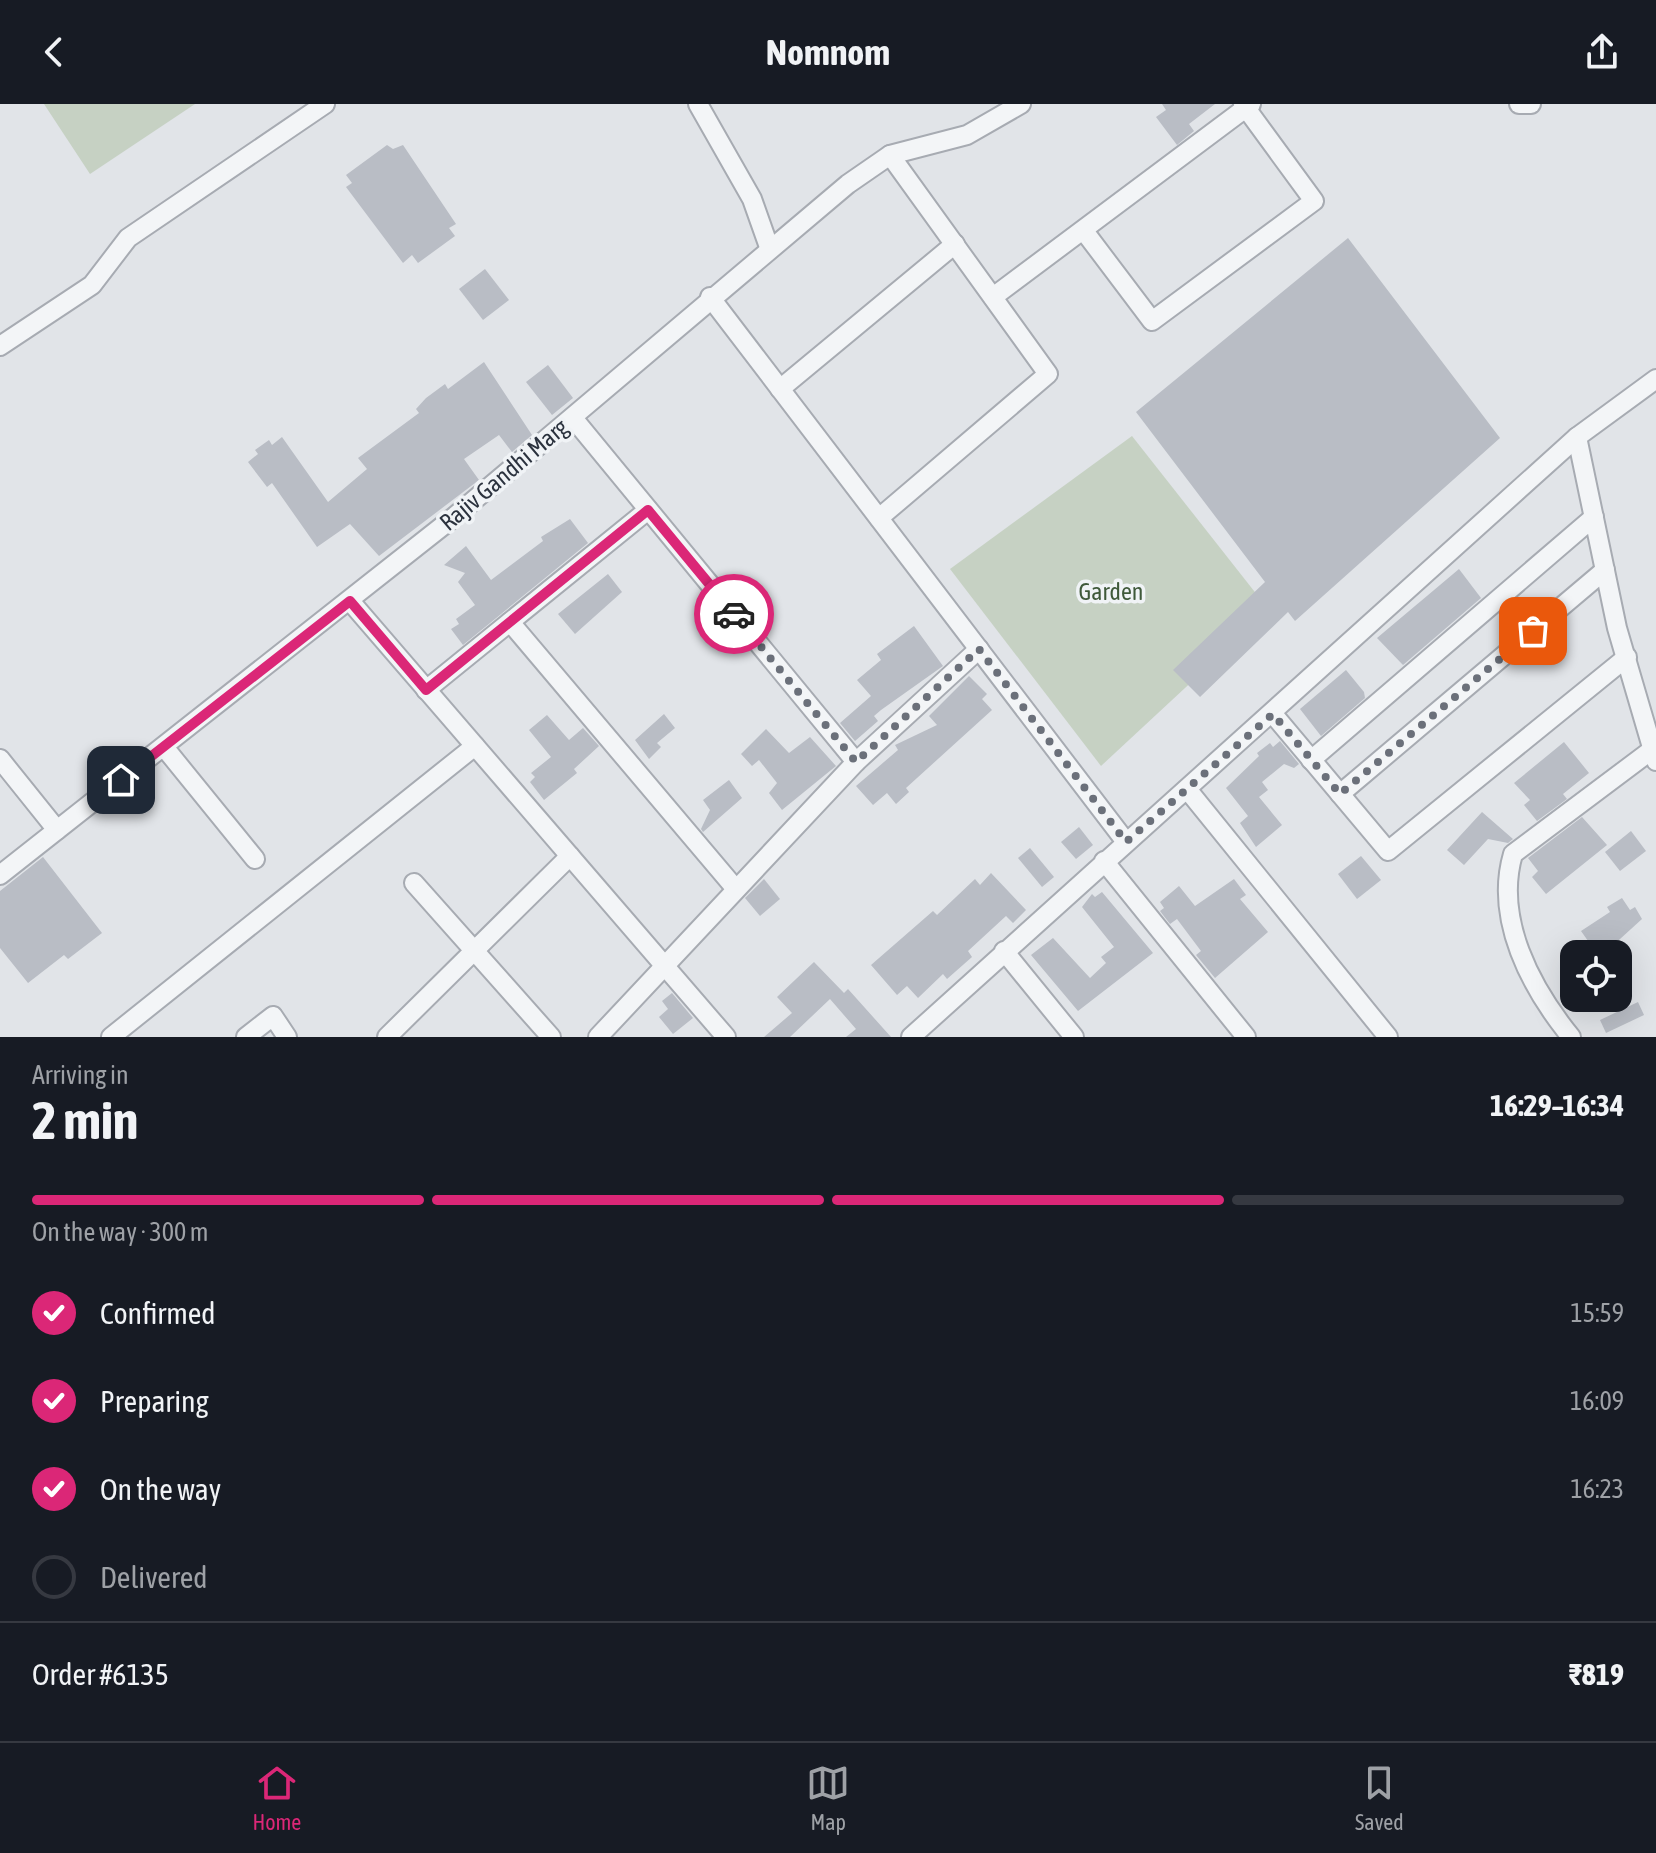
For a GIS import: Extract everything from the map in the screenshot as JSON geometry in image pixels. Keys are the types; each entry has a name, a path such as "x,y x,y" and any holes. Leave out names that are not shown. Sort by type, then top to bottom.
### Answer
{"street":[{"path":"0,346 92,285 128,238 325,104"},
{"path":"698,104 746,187 769,247"},
{"name":"Rajiv Gandhi Marg","path":"0,875 350,601 573,418 769,247 890,155 967,135 1021,104"},
{"path":"1519,104 1531,104"},
{"path":"993,297 1247,105 1314,201 1152,321 1084,231"},
{"path":"879,518 1048,374 890,155"},
{"path":"780,389 955,244"},
{"path":"710,297 1126,842"},
{"path":"911,1037 1577,437 1656,379"},
{"path":"573,418 856,762"},
{"path":"1571,1037 1541,1001 1509,915 1505,880 1513,854 1654,755 1605,570 1577,437"},
{"path":"426,690 648,510"},
{"path":"1311,760 1594,517"},
{"path":"1340,794 1605,570"},
{"path":"350,601 726,1037"},
{"path":"510,622 735,888"},
{"path":"598,1037 856,762 979,649"},
{"path":"1273,714 1388,851 1627,657"},
{"path":"111,1037 475,746"},
{"path":"164,747 255,859"},
{"path":"0,759 57,830"},
{"path":"1187,789 1388,1037"},
{"path":"387,1037 570,856"},
{"path":"1104,861 1246,1037"},
{"path":"414,883 551,1037"},
{"path":"1004,951 1074,1037"},
{"path":"246,1037 273,1016 287,1037"}],"green space":[{"path":"44,104 195,104 90,174"},
{"name":"Garden","path":"1132,436 1269,610 1101,766 950,569"}],"building":[{"path":"1162,104 1215,104 1189,124 1194,131 1177,145 1156,117 1166,110"},
{"path":"387,145 393,149 403,145 456,224 449,228 455,236 418,263 412,255 403,263 346,187 352,183 346,175"},
{"path":"1348,238 1500,438 1295,621 1288,612 1200,697 1173,670 1265,582 1136,412"},
{"path":"485,269 509,300 483,320 459,289"},
{"path":"484,362 532,435 512,452 499,435 464,459 479,480 379,556 350,524 317,547 272,483 267,487 248,462 258,454 255,450 269,440 272,445 282,437 328,502 367,469 358,458 419,413 416,409 426,398 445,384 448,389"},
{"path":"548,365 573,398 552,415 526,382"},
{"path":"570,519 588,543 463,645 451,629 459,624 456,619 475,605 458,582 465,573 444,565 466,546 491,580 543,541 541,537"},
{"path":"1459,569 1481,598 1403,665 1377,638"},
{"path":"608,574 622,592 575,634 558,614"},
{"path":"914,626 943,666 881,710 874,716 878,721 855,741 840,723 871,696 857,680 881,660 877,654"},
{"path":"1346,670 1364,692 1365,698 1321,736 1300,709"},
{"path":"969,676 987,694 982,699 992,710 906,788 909,792 896,804 887,793 873,805 856,786 898,750 895,745 937,725 929,716"},
{"path":"664,714 675,728 657,743 661,747 649,759 635,740"},
{"path":"547,715 569,740 583,728 599,746 574,769 577,773 544,800 530,782 535,777 531,773 551,757 529,730"},
{"path":"766,729 789,753 810,737 836,766 782,810 769,793 777,783 759,760 752,766 741,754"},
{"path":"1280,741 1299,764 1294,768 1284,764 1262,782 1268,790 1259,797 1282,825 1256,847 1240,823 1248,816 1226,788 1259,756 1257,753 1270,743 1273,747"},
{"path":"1564,742 1589,773 1563,794 1567,799 1537,821 1524,805 1530,800 1514,783"},
{"path":"729,780 742,798 703,832 701,829 710,810 703,800"},
{"path":"1482,812 1513,839 1508,843 1488,839 1464,865 1447,850"},
{"path":"1582,817 1607,845 1546,894 1532,877 1538,871 1528,858"},
{"path":"1079,827 1093,845 1076,859 1061,842"},
{"path":"1631,831 1646,851 1620,871 1605,852"},
{"path":"1030,848 1054,877 1042,887 1018,858"},
{"path":"1361,856 1381,880 1357,899 1338,874"},
{"path":"43,857 102,933 68,959 64,955 28,983 0,948 0,891"},
{"path":"991,873 1026,910 1013,923 1006,916 968,951 972,957 947,979 943,974 918,998 907,986 897,995 871,965 933,911 937,915 975,879 980,885"},
{"path":"764,879 780,899 760,916 745,898"},
{"path":"1234,879 1246,895 1240,899 1268,932 1215,978 1196,955 1201,951 1177,919 1170,924 1160,911 1164,908 1160,902 1179,886 1195,906"},
{"path":"1102,892 1153,953 1078,1011 1031,955 1053,938 1090,978 1106,963 1101,957 1114,947 1082,907 1092,894 1095,897"},
{"path":"1622,898 1630,910 1635,907 1642,919 1619,940 1587,940 1581,931 1610,912 1607,907"},
{"path":"814,962 844,993 848,989 891,1037 846,1037 856,1029 830,999 790,1037 764,1037 792,1013 777,997"},
{"path":"672,993 693,1018 673,1034 659,1017 668,1009 662,1001"},
{"path":"1638,1002 1644,1015 1606,1033 1600,1020 1617,1012 1632,1012 1632,1005"}],"way so far":[{"path":"734,614 856,762 979,649 1126,842 1273,714 1340,794 1533,631"}],"route":[{"path":"121,780 350,601 426,690 648,510 734,614"}]}
